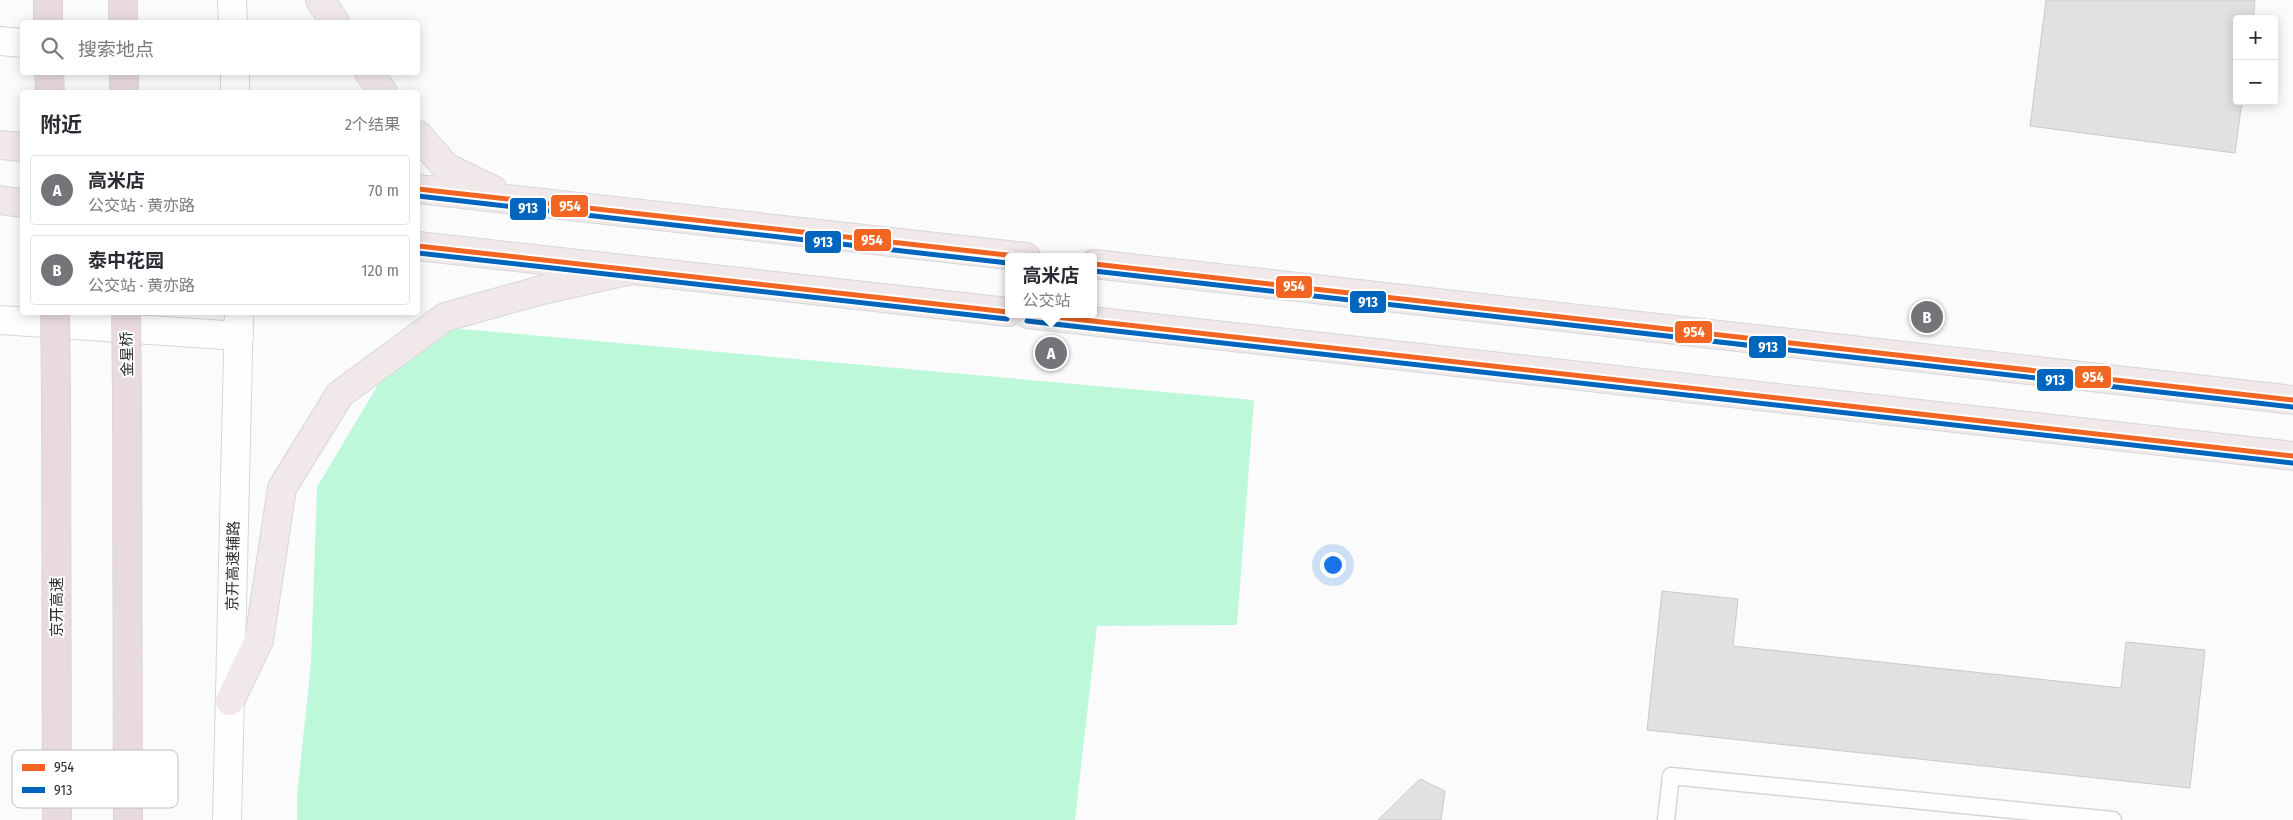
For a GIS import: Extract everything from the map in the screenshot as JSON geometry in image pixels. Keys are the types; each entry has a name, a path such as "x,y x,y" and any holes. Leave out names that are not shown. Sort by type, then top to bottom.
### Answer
{"highway":[{"path":"48,0 48,20"},
{"path":"123,0 124,20"},
{"path":"49,75 50,90"},
{"path":"124,75 124,90"},
{"name":"京开高速","path":"55,315 57,750"},
{"name":"金星桥","path":"126,315 128,750"}],"main road":[{"path":"232,0 233,20"},
{"path":"320,0 335,20"},
{"path":"0,41 20,43"},
{"path":"235,75 235,90"},
{"path":"371,75 382,90"},
{"path":"420,137 446,167 510,199"},
{"path":"0,145 20,147"},
{"path":"420,189 1005,255"},
{"path":"0,200 20,202"},
{"path":"420,246 1005,312"},
{"path":"1097,264 2293,400"},
{"path":"230,701 259,640 282,488 340,394 445,317 542,290 631,270"},
{"path":"1064,318 2293,456"},
{"path":"0,320 239,324"},
{"name":"京开高速辅路","path":"227,820 239,324"}],"lane":[{"path":"1666,820 1671,776 2113,820"}],"green space":[{"path":"451,328 1254,400 1237,625 1097,626 1075,820 297,820 297,795 311,663 317,487 382,378"}],"building":[{"path":"2046,0 2255,0 2253,15 2233,15 2233,105 2241,105 2235,153 2030,126"},
{"path":"1662,591 1738,599 1733,646 2121,688 2126,642 2205,650 2190,788 1647,730"},
{"path":"1420,779 1445,791 1441,820 1378,820"}],"transit line":[{"name":"954","path":"420,189 1005,255"},
{"name":"913","path":"420,196 1005,263"},
{"name":"954","path":"420,246 1005,312"},
{"name":"913","path":"420,253 1007,319"},
{"name":"954","path":"1097,264 2293,400"},
{"name":"913","path":"1097,271 2292,407"},
{"name":"954","path":"1066,318 2293,456"},
{"name":"913","path":"1027,321 2292,463"}],"place":[{"name":"泰中花园","path":"1927,317"},
{"name":"高米店","path":"1051,353"}]}
